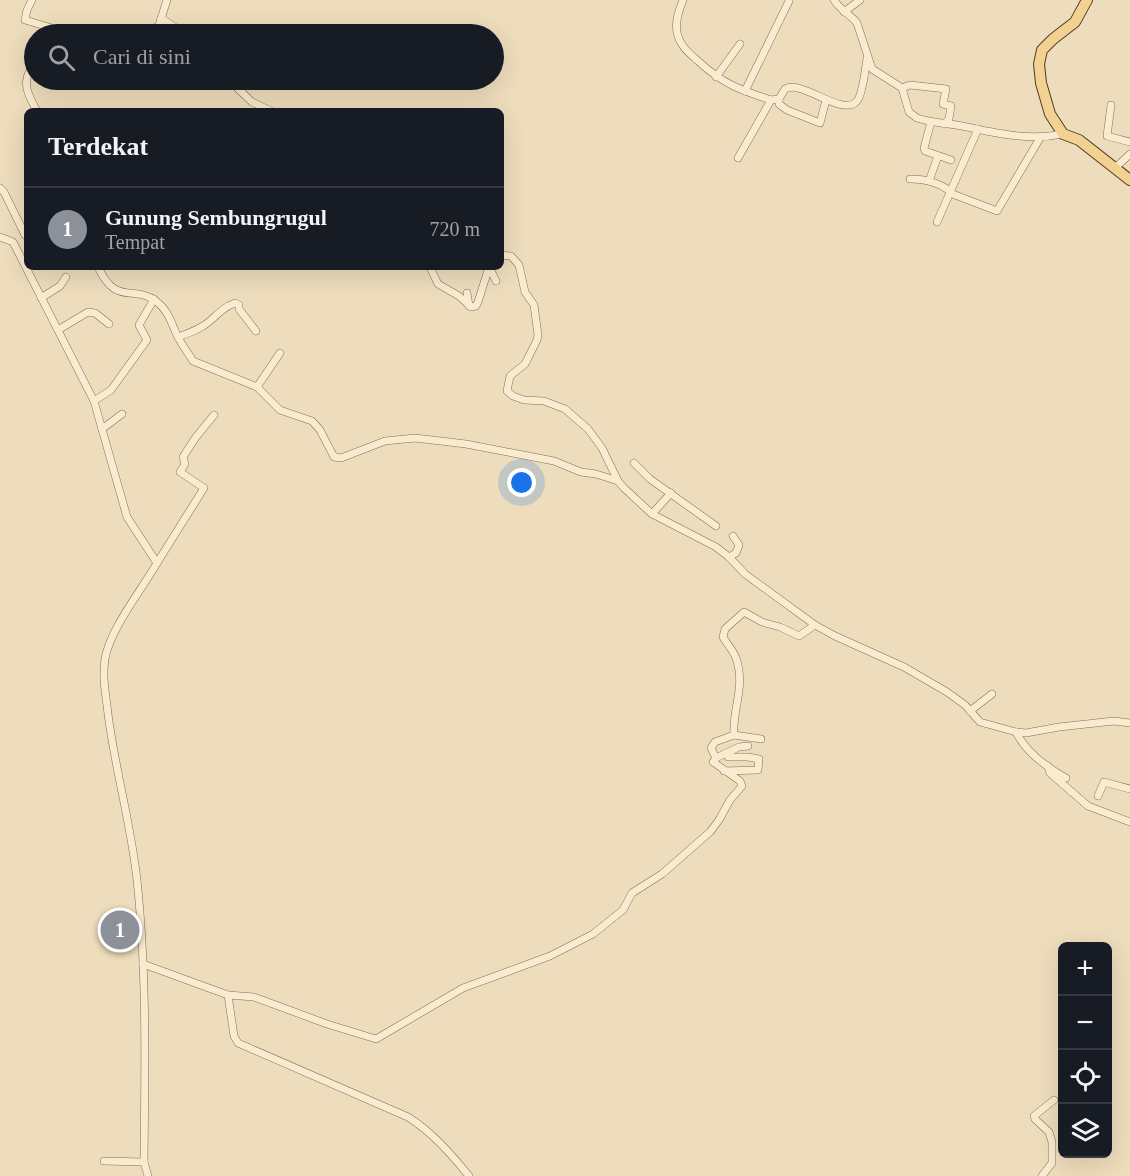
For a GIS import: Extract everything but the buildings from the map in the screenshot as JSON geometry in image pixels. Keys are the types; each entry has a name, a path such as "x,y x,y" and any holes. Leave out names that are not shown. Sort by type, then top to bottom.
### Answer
{"main road":[{"path":"1086,0 1075,22 1046,44 1042,50 1039,64 1040,79 1047,108 1063,134 1079,140 1130,180"}],"street":[{"path":"32,0 25,20 38,24"},
{"path":"156,24 160,22 167,0"},
{"path":"683,0 676,21 679,39 688,52 716,77 745,91 775,100 787,110 820,123 826,100"},
{"path":"834,0 857,23 872,69 902,88 909,112 917,118 995,134 1040,138 1063,134"},
{"path":"844,12 860,0"},
{"path":"745,91 789,2"},
{"path":"160,22 164,24"},
{"path":"716,77 741,44"},
{"path":"738,158 775,100 785,89 794,87 845,105 856,102 868,57"},
{"path":"902,88 910,85 946,89 943,104 951,106 949,119 944,124"},
{"path":"26,90 35,108"},
{"path":"239,90 252,102 265,108"},
{"path":"1112,105 1107,136 1130,142"},
{"path":"932,122 924,148 925,152 951,160"},
{"path":"937,222 978,129"},
{"path":"910,179 944,187 951,193 997,211 1040,138"},
{"path":"1116,167 1130,154"},
{"path":"929,182 938,156"},
{"path":"0,188 24,230"},
{"path":"13,242 24,235"},
{"path":"0,237 13,242 24,264"},
{"path":"504,255 511,256 519,264 525,292 534,305 538,334 525,364 508,379 507,391 524,400 544,401 565,409 588,429 602,448 618,481 652,514 716,547 745,574 815,625 904,667 947,692 981,722 1016,732 1114,722 1130,723"},
{"path":"27,270 94,400 127,517 157,564"},
{"path":"100,270 112,288 127,294 154,299 166,309 178,337 193,362 257,387 280,410 307,418 316,424 332,455 337,458 386,441 415,438 466,444 554,461 582,472 618,481"},
{"path":"431,270 438,284 459,296 469,306 474,307 478,302 488,270"},
{"path":"490,270 496,281"},
{"path":"41,298 60,286 66,277"},
{"path":"467,293 469,306"},
{"path":"94,400 111,390 147,339 139,325 154,299"},
{"path":"178,337 196,330 226,306 235,303 239,305 239,309 256,331"},
{"path":"58,330 88,312 95,313 109,324"},
{"path":"257,387 280,353"},
{"path":"102,429 122,414"},
{"path":"148,1176 144,1162 143,964 134,854 112,746 103,678 105,658 114,633 204,489 180,472 185,464 183,457 195,437 214,415"},
{"path":"634,463 650,479 716,526"},
{"path":"652,514 671,493"},
{"path":"729,557 736,553 739,545 733,537"},
{"path":"734,735 733,725 740,688 736,657 724,640 725,629 744,612 762,622 799,636 815,625"},
{"path":"970,711 992,694"},
{"path":"1016,732 1022,744 1066,778"},
{"path":"716,758 711,751 715,742 734,735 761,740"},
{"path":"143,964 228,995 254,998 370,1038 379,1038 463,988 533,963 578,942 623,910 632,893 662,874 710,832 730,800 742,786 740,782 713,762 716,758 739,747 748,746"},
{"path":"724,771 758,770 760,762 759,759 753,757 728,757 726,753"},
{"path":"1048,766 1050,773 1088,806 1130,822"},
{"path":"1098,796 1104,782 1130,789"},
{"path":"228,995 234,1036 238,1043 408,1117 438,1140 469,1176"},
{"path":"1041,1176 1052,1163 1052,1142 1047,1130 1034,1116 1054,1100"},
{"path":"104,1161 144,1162"}],"place":[{"name":"Gunung Sembungrugul","path":"120,930"}]}
